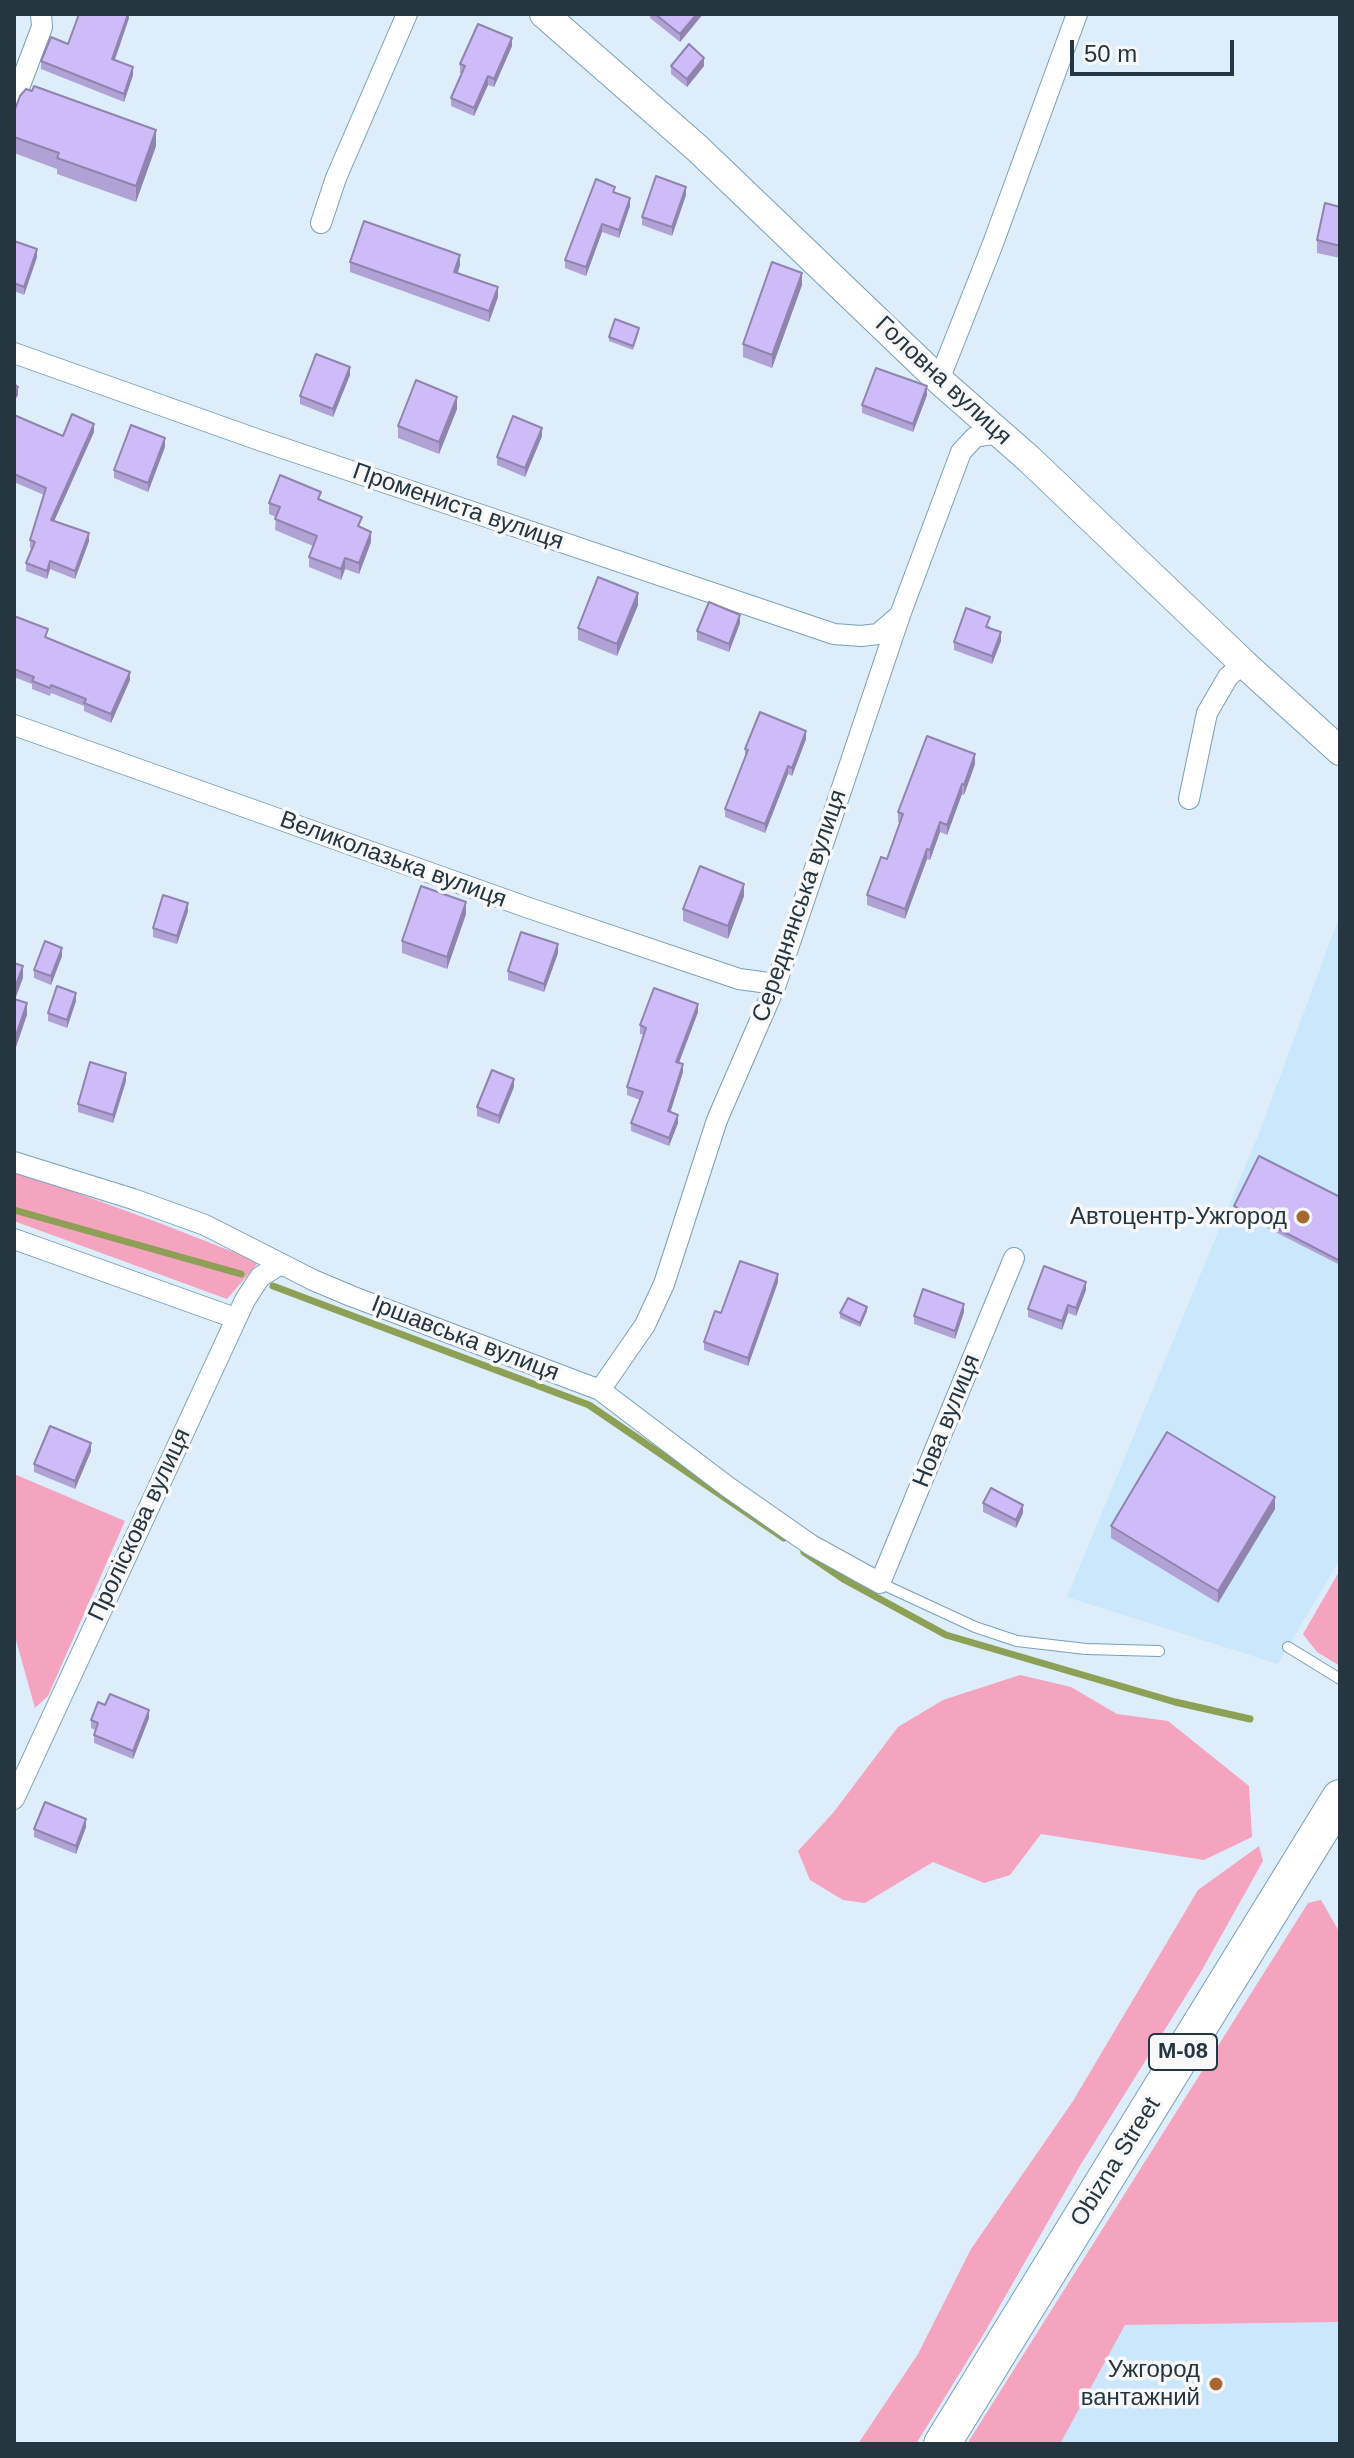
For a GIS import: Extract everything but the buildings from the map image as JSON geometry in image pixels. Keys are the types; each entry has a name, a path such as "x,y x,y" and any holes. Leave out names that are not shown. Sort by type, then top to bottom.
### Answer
{"highway":[{"name":"Obizna Street","path":"942,2444 1340,1798"}],"street":[{"path":"14,101 42,27 41,14"},
{"path":"321,223 336,178 407,14"},
{"name":"Головна вулиця","path":"544,14 697,148 939,380 1000,433 1340,751"},
{"path":"939,380 1077,14"},
{"name":"Промениста вулиця","path":"14,353 259,440 834,634 878,634 900,615"},
{"name":"Середнянська вулиця","path":"600,1390 645,1325 664,1284 717,1120 776,984 900,615 961,452 975,437 1000,433"},
{"path":"1189,799 1207,713 1228,677 1243,663"},
{"name":"Великолазька вулиця","path":"14,725 529,908 739,979 776,984"},
{"name":"Іршавська вулиця","path":"14,1162 205,1225 351,1296 600,1390 811,1545 880,1583"},
{"path":"14,1239 235,1318"},
{"name":"Нова вулиця","path":"880,1583 1014,1258"},
{"name":"Проліскова вулиця","path":"14,1799 235,1318 260,1277 281,1264"}],"lane":[{"path":"880,1583 961,1621 1017,1641 1086,1649 1159,1651"},
{"path":"1288,1647 1340,1679"}],"shaded area":[{"path":"1340,915 1340,1559 1278,1664 1067,1597 1259,1133"},
{"path":"14,1170 259,1262 227,1299 14,1221"},
{"path":"14,1474 125,1521 48,1696 35,1708 14,1633"},
{"path":"1340,1570 1340,1666 1317,1652 1303,1634"},
{"path":"1020,1675 1071,1687 1117,1714 1168,1721 1249,1786 1252,1837 1204,1860 1041,1834 1010,1875 984,1883 933,1862 865,1903 843,1900 810,1880 798,1851 833,1813 898,1727 943,1700"},
{"path":"1259,1846 1263,1861 1202,1970 1081,2164 982,2337 916,2444 858,2444 918,2354 971,2249 1073,2101 1198,1890"},
{"path":"1321,1900 1340,1933 1340,2322 1125,2325 1060,2444 967,2444 1308,1903"},
{"name":"Ужгород вантажний","path":"1340,2322 1340,2444 1060,2444 1125,2325"}],"waterway":[{"path":"14,1210 241,1274"},
{"path":"273,1286 589,1405 784,1538"},
{"path":"804,1552 845,1580 946,1635 1175,1702 1250,1719"}],"place":[{"name":"Автоцентр-Ужгород","path":"1303,1217"},
{"name":"Ужгород вантажний","path":"1216,2384"}]}
